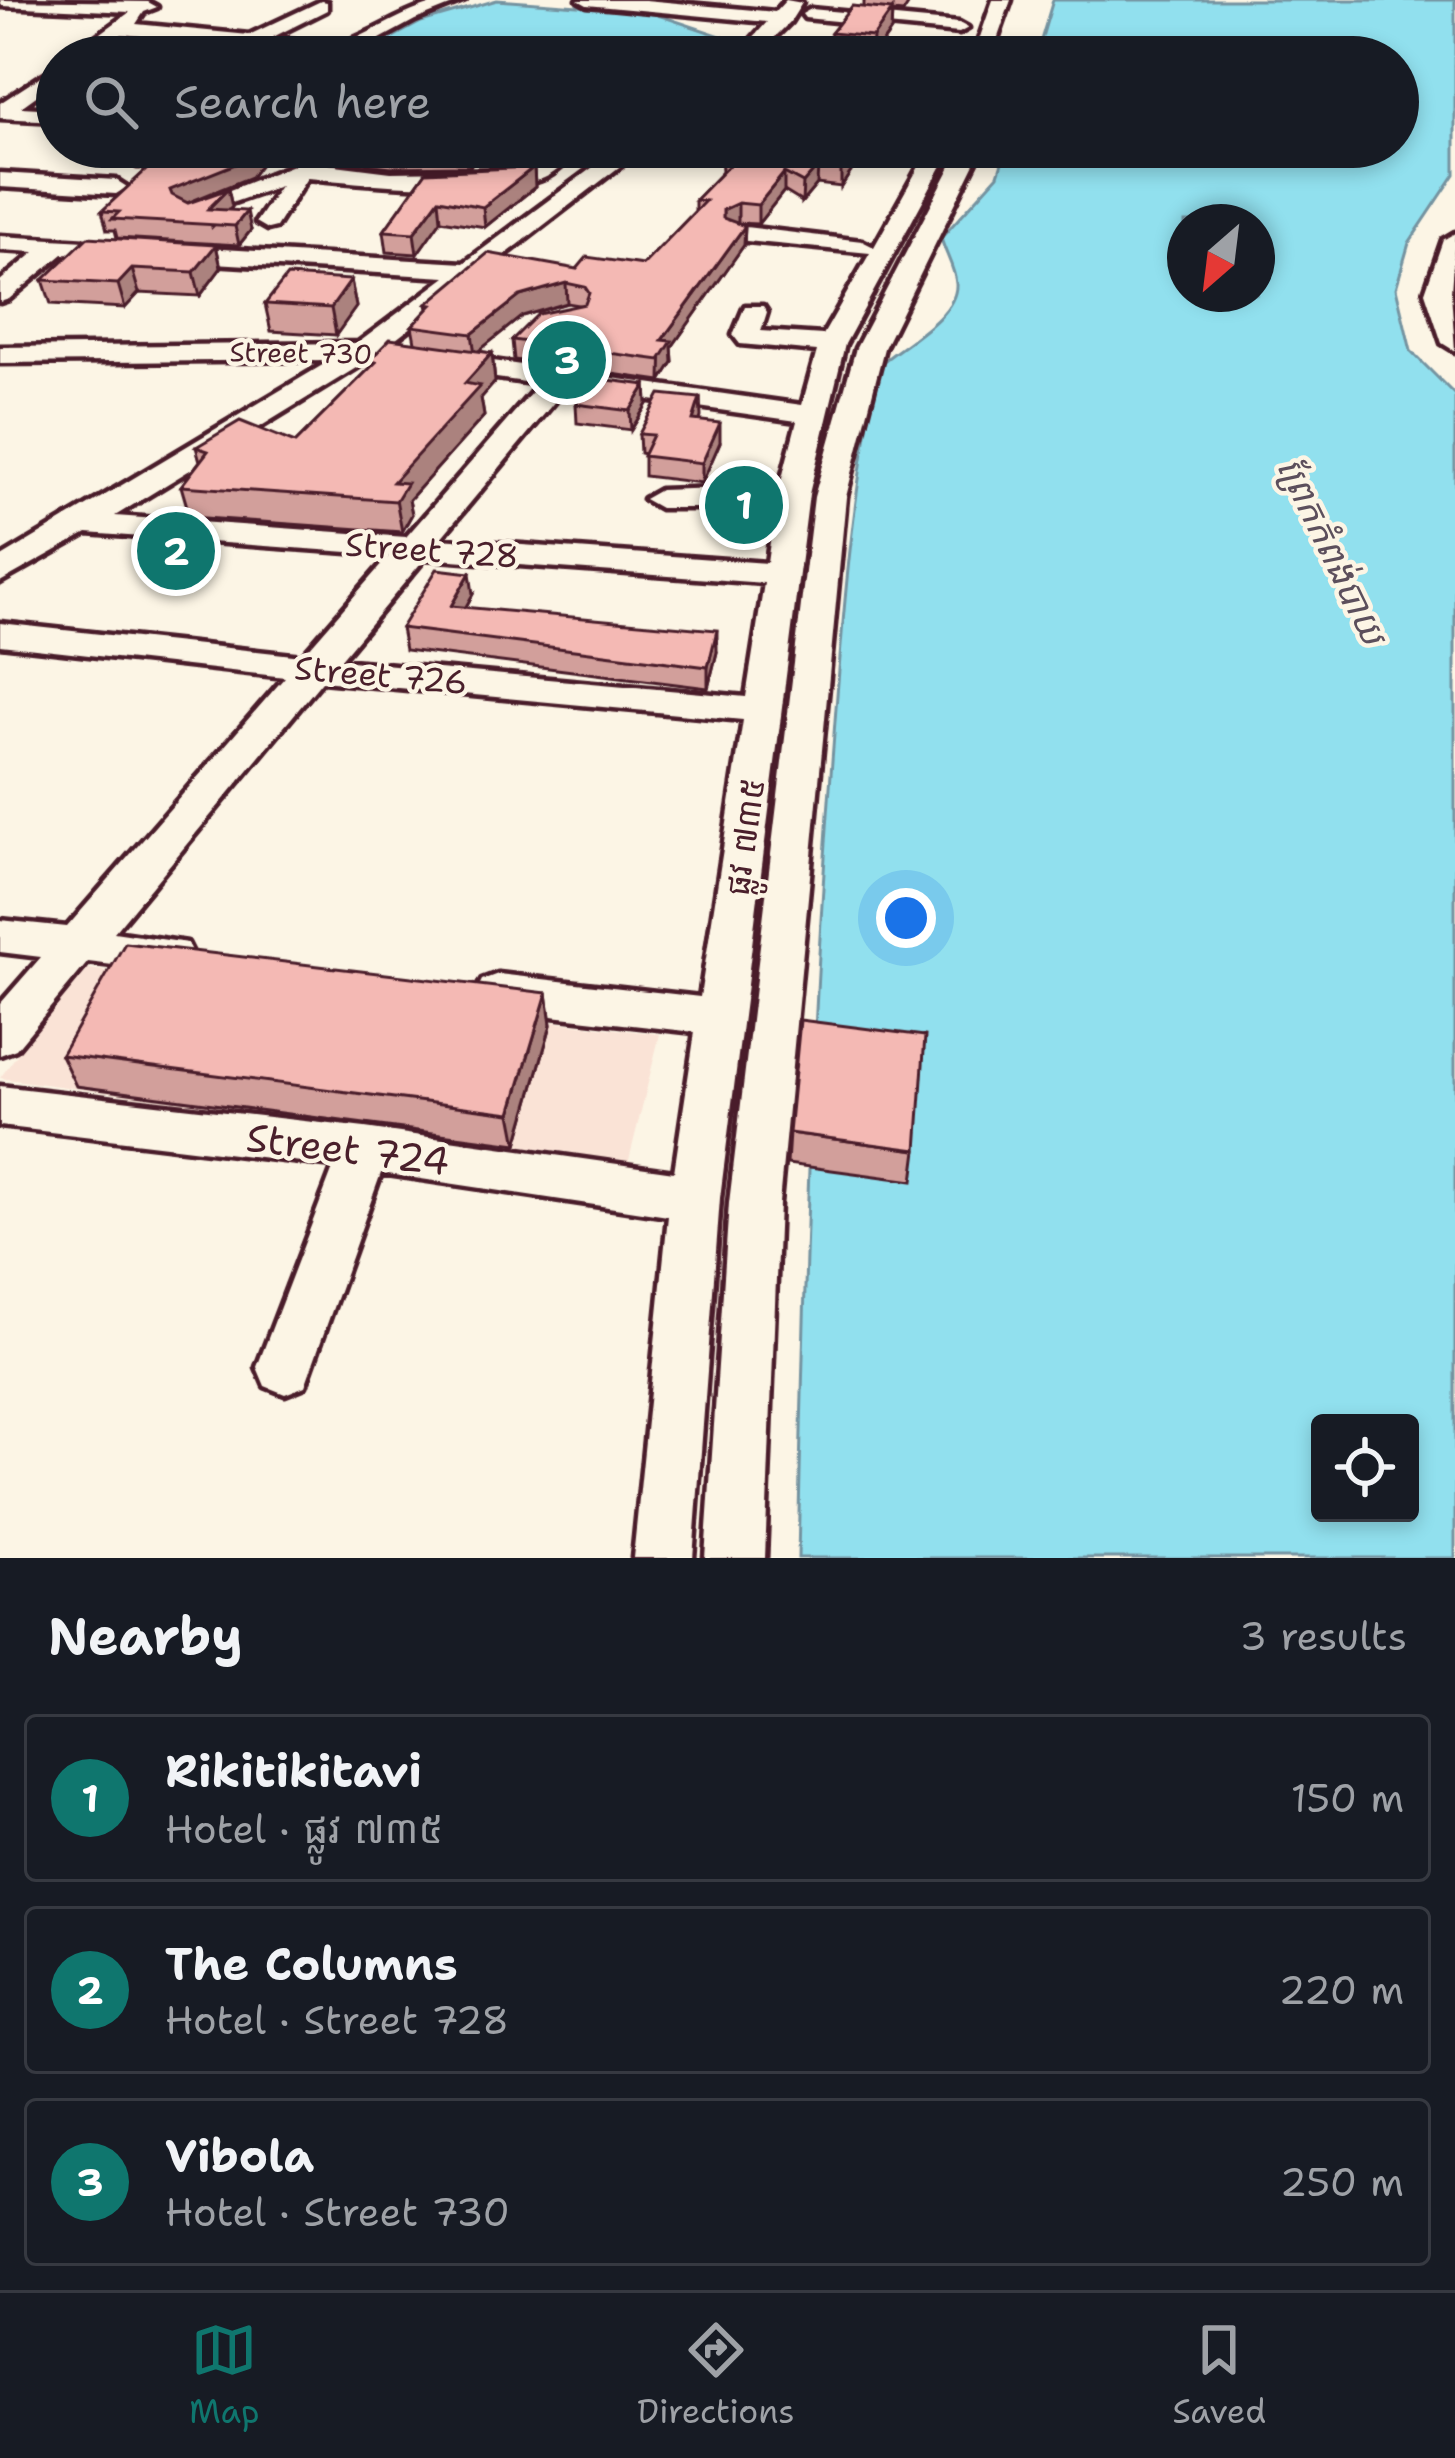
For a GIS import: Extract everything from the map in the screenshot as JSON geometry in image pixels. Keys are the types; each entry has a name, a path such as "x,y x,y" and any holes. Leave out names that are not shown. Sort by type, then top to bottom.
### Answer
{"street":[{"path":"371,36 409,16 456,0"},
{"path":"587,0 796,11 973,32"},
{"path":"973,32 1002,0"},
{"path":"2,1 153,3"},
{"path":"107,36 153,3"},
{"path":"260,36 321,6"},
{"path":"768,36 796,11"},
{"path":"118,28 217,36"},
{"path":"973,32 974,36"},
{"path":"0,112 36,87"},
{"path":"0,112 36,114"},
{"path":"268,222 305,168"},
{"path":"191,210 301,172 391,179 524,177 545,168"},
{"path":"0,572 364,351 606,168"},
{"name":"ផ្លូវ ៧៣៥","path":"663,1558 695,1198 791,507 832,344 875,249 927,168"},
{"path":"735,1558 754,1203 830,497 870,348 961,168"},
{"path":"0,180 27,190 116,187"},
{"path":"737,232 875,249"},
{"path":"1455,240 1438,292 1455,343"},
{"path":"0,243 468,271"},
{"path":"0,294 10,275 58,247"},
{"path":"754,312 749,338 832,344"},
{"path":"481,369 513,339"},
{"name":"Street 730","path":"0,355 364,351 813,415"},
{"path":"0,1036 557,381"},
{"path":"660,499 739,498 746,514 791,507"},
{"name":"Street 728","path":"82,523 782,574"},
{"name":"Street 726","path":"0,634 762,710"},
{"path":"0,936 219,961"},
{"path":"458,988 719,1017"},
{"name":"Street 724","path":"0,1106 364,1149 695,1198"},
{"path":"285,1367 364,1149"}],"shaded area":[{"path":"80,968 660,1034 628,1164 0,1078"}],"water":[{"path":"497,0 646,11 721,36 395,36 421,22"},
{"name":"ព្រែកកំពង់បាយ","path":"1053,0 1455,0 1455,174 1409,243 1396,288 1411,351 1455,395 1455,1558 798,1558 819,960 849,562 879,365 938,318 954,296 954,272 941,238 1000,168 1419,168 1419,36 1042,36"}],"building":[{"path":"852,6 892,10 874,36 831,33"},
{"path":"148,168 225,168 170,190 172,195 188,203 228,189 208,209 247,211 235,226 112,219 119,212 102,211"},
{"path":"533,168 483,207 439,199 414,233 384,231 426,172"},
{"path":"726,168 816,168 803,183 784,173 758,205 738,203 723,210 723,218 745,226 662,340 672,341 660,360 512,340 538,314 585,304 589,293 585,287 566,283 520,296 472,334 412,326 432,305 427,304 488,253 577,269 587,257 643,265 705,201 695,200"},
{"path":"88,237 216,245 194,272 132,269 118,284 43,280"},
{"path":"287,276 351,280 331,308 265,304"},
{"path":"390,339 492,353 465,383 480,386 393,482 407,483 396,501 181,486 208,451 196,447 240,421 295,443 376,362 369,361"},
{"path":"593,378 646,385 630,411 576,404"},
{"path":"660,394 700,398 693,420 720,423 702,463 643,456 653,435 639,434"},
{"path":"437,569 470,573 451,606 717,630 708,667 401,628"},
{"path":"125,943 547,993 511,1113 61,1055"},
{"path":"800,1020 925,1036 917,1150 789,1133"}],"place":[{"name":"Vibola","path":"567,360"},
{"name":"Rikitikitavi","path":"744,505"},
{"name":"The Columns","path":"176,551"}]}
